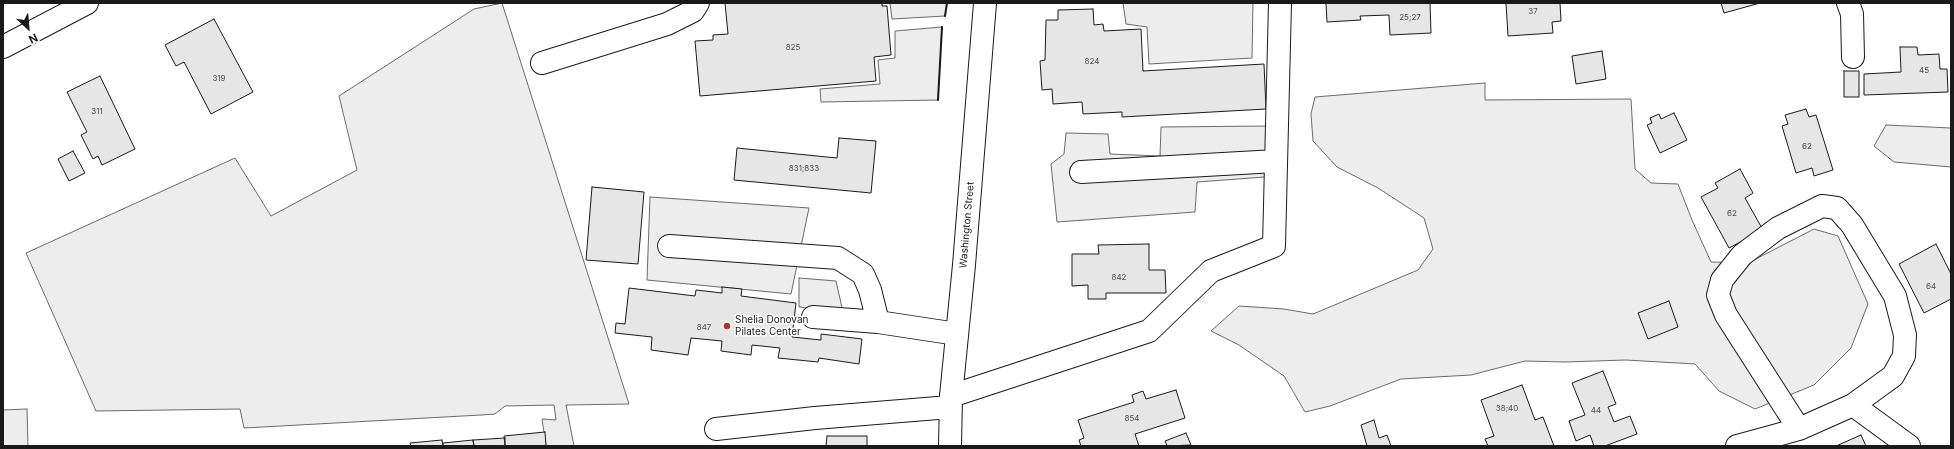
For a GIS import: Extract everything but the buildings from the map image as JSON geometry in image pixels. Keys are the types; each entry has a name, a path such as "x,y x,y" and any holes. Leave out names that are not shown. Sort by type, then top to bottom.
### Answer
{"main road":[{"path":"3,47 86,3"},
{"path":"542,63 667,24 693,10 698,3"},
{"name":"Washington Street","path":"950,446 950,401 985,3"},
{"path":"716,429 950,401 1149,331 1210,271 1274,246 1280,3"},
{"path":"1848,3 1852,14 1852,57"},
{"path":"1081,172 1276,161"},
{"path":"1737,446 1799,428 1853,405 1893,376 1904,356 1905,335 1895,296 1852,225 1837,208 1822,206 1778,228 1742,255 1722,280 1718,296 1726,315 1799,428"},
{"path":"669,246 838,258 863,274 870,290 878,322"},
{"path":"814,317 878,322 957,334"},
{"path":"1853,405 1909,446"}],"shaded area":[{"path":"502,3 629,404 566,405 574,446 546,446 542,419 556,420 554,405 505,406 495,414 244,428 240,409 96,411 26,253 235,158 271,216 357,170 339,96 474,9"},
{"path":"890,3 947,3 945,16 892,19"},
{"path":"1123,3 1253,3 1252,58 1149,64 1147,27 1126,24"},
{"path":"942,27 938,100 821,102 820,89 880,84 878,60 895,58 895,31"},
{"path":"1485,83 1485,100 1631,99 1635,169 1651,183 1678,184 1711,262 1748,263 1814,229 1838,236 1868,304 1851,348 1814,385 1755,409 1719,391 1695,364 1626,360 1564,362 1525,361 1471,375 1401,379 1330,406 1305,412 1284,376 1239,345 1211,331 1239,306 1284,309 1313,314 1418,270 1433,249 1424,218 1378,188 1337,167 1313,141 1311,114 1315,97"},
{"path":"1886,125 1951,128 1951,167 1894,162 1874,146"},
{"path":"1269,126 1265,177 1197,182 1195,212 1057,222 1051,164 1064,154 1066,133 1108,134 1110,154 1160,156 1161,127"},
{"path":"650,197 809,208 791,294 647,280"},
{"path":"799,278 836,281 843,312 799,307"},
{"path":"27,409 28,446 3,446 3,410"}],"wall":[{"path":"945,16 947,3"},
{"path":"938,100 942,27"}],"place":[{"name":"Shelia Donovan Pilates Center","path":"727,326"}]}
